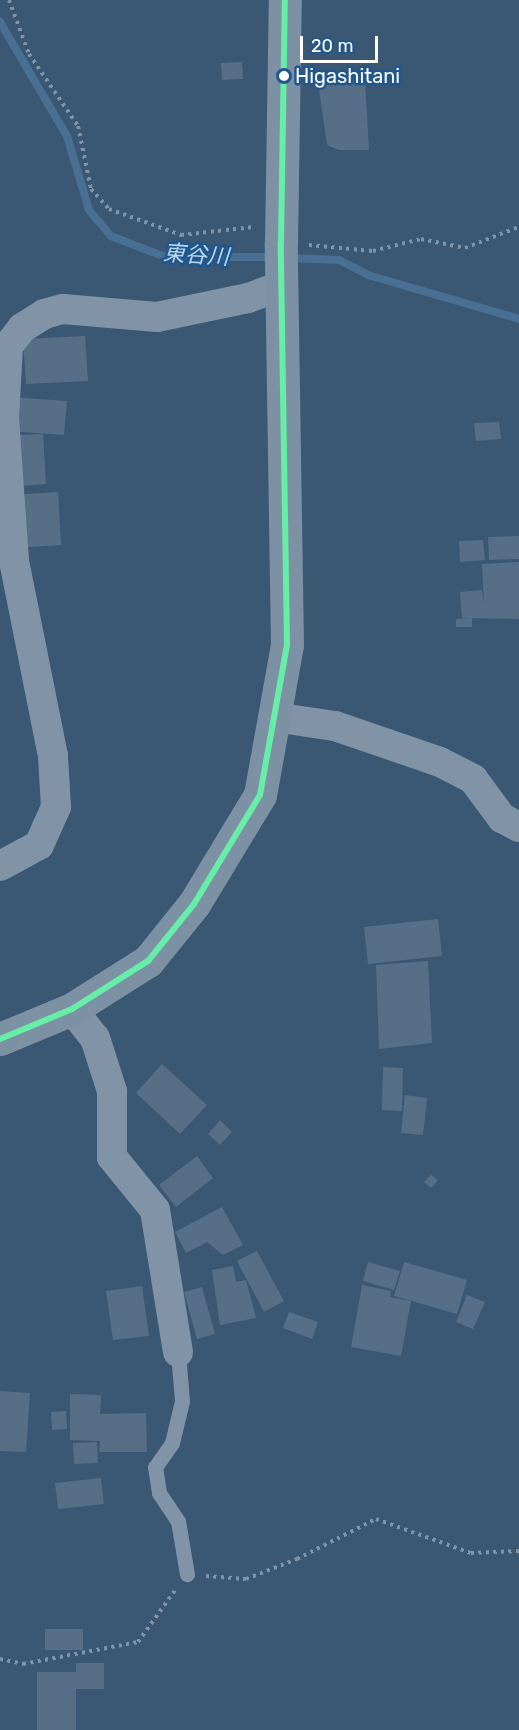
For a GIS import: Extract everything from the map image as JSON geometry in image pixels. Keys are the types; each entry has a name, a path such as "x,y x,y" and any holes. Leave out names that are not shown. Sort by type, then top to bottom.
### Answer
{"main road":[{"path":"0,1039 72,1009 148,962 194,904 260,795 287,645 282,254 285,0"}],"street":[{"path":"0,866 39,845 56,807 53,756 14,561 4,418 8,345 22,328 44,314 63,309 157,317 248,298 282,254"},
{"path":"274,717 334,726 440,762 473,779 502,818 519,827"},
{"path":"72,1009 95,1038 112,1091 112,1157 155,1210 178,1352"}],"lane":[{"path":"178,1352 182,1401 172,1443 154,1467 159,1493 178,1521 187,1574"}],"path":[{"path":"9,0 29,54 78,126 91,189 109,209 181,235 282,254 373,251 421,239 465,248 519,227"},
{"path":"0,1659 23,1664 138,1642 187,1574 246,1579 297,1559 376,1519 471,1553 519,1551"}],"building":[{"path":"242,62 243,79 222,80 221,63"},
{"path":"365,80 369,150 339,150 327,145 318,83"},
{"path":"85,336 88,381 26,384 23,339"},
{"path":"10,397 67,401 64,435 7,431"},
{"path":"499,422 501,439 476,441 474,423"},
{"path":"43,434 46,484 20,486 17,435"},
{"path":"58,492 61,545 12,548 9,495"},
{"path":"519,536 519,559 489,560 488,537"},
{"path":"483,540 485,560 460,562 459,541"},
{"path":"519,562 519,619 462,618 460,592 482,590 484,605 482,564"},
{"path":"472,618 472,627 456,627 456,619"},
{"path":"438,919 442,956 368,964 364,927"},
{"path":"428,961 432,1043 379,1049 376,965"},
{"path":"162,1064 207,1105 180,1134 136,1093"},
{"path":"383,1067 403,1068 402,1111 382,1110"},
{"path":"405,1095 427,1098 423,1135 401,1133"},
{"path":"220,1120 232,1132 220,1145 208,1134"},
{"path":"197,1156 213,1178 176,1207 159,1185"},
{"path":"431,1175 438,1180 431,1188 424,1182"},
{"path":"222,1207 243,1245 223,1255 207,1242 186,1253 175,1232"},
{"path":"257,1251 284,1301 264,1312 237,1261"},
{"path":"368,1262 400,1271 394,1290 363,1281"},
{"path":"404,1262 467,1280 457,1314 394,1296"},
{"path":"233,1266 236,1282 246,1280 256,1318 220,1325 212,1270"},
{"path":"362,1285 391,1291 390,1297 411,1301 401,1356 351,1347"},
{"path":"142,1286 149,1336 113,1340 106,1291"},
{"path":"202,1287 215,1334 197,1339 184,1292"},
{"path":"467,1295 485,1302 473,1329 456,1322"},
{"path":"289,1312 318,1322 312,1339 283,1328"},
{"path":"0,1391 30,1393 26,1452 0,1451"},
{"path":"70,1394 101,1395 100,1414 146,1413 147,1452 99,1452 100,1441 70,1440"},
{"path":"66,1411 67,1429 52,1430 51,1412"},
{"path":"97,1442 98,1463 74,1464 73,1443"},
{"path":"101,1478 104,1504 58,1509 55,1483"},
{"path":"45,1629 83,1629 83,1650 45,1650"},
{"path":"76,1663 104,1663 104,1689 76,1689 76,1730 37,1730 37,1672 76,1672"}],"waterway":[{"name":"東谷川","path":"0,22 67,136 89,210 111,236 165,257 272,257"},
{"name":"東谷川","path":"287,258 339,260 368,275 519,319"}],"transit line":[{"path":"0,1039 72,1009 148,961 194,904 260,795 287,645 281,243 285,0"}],"place":[{"name":"Higashitani","path":"284,76"}]}
